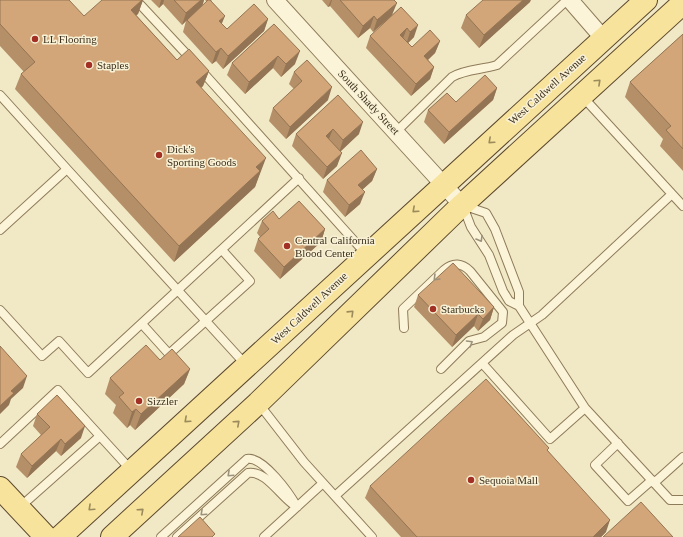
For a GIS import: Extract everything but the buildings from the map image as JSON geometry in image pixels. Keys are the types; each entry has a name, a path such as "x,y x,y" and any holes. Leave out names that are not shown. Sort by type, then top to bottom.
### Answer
{"main road":[{"name":"West Caldwell Avenue","path":"60,537 646,0"},
{"path":"651,33 670,0"},
{"path":"112,537 258,403 462,205 683,3"},
{"path":"0,488 46,537"}],"street":[{"name":"South Shady Street","path":"275,0 462,205"},
{"path":"568,0 603,38"}],"lane":[{"path":"136,0 299,178 367,255"},
{"path":"396,132 452,77 462,71 484,69 496,65 568,0"},
{"path":"0,95 247,366"},
{"path":"582,96 683,206"},
{"path":"2,226 67,168"},
{"path":"0,310 42,356 59,341 88,373 299,178"},
{"path":"335,496 512,335 556,303 672,194"},
{"path":"462,205 471,226 489,255 503,291 509,301 519,306"},
{"path":"462,205 486,214 495,229 519,292 519,306 585,408 670,500 683,500"},
{"path":"142,324 169,354 250,281 222,250"},
{"path":"404,328 403,310 444,270 450,265 457,264 464,266 470,271 503,312 502,323 484,337 469,341 441,369"},
{"path":"482,363 550,439 585,408"},
{"path":"0,444 58,390 132,470"},
{"path":"258,403 323,483 372,537"},
{"path":"18,508 100,436"},
{"path":"618,443 595,465 628,501 683,457"},
{"path":"161,537 248,459 251,458 260,462 290,494 297,507"},
{"path":"177,537 248,473 254,472 263,475 285,499 297,507"},
{"path":"264,537 323,483"}],"place":[{"name":"LL Flooring","path":"35,39"},
{"name":"Staples","path":"89,65"},
{"name":"Dick's Sporting Goods","path":"159,155"},
{"name":"Central California Blood Center","path":"287,246"},
{"name":"Starbucks","path":"433,309"},
{"name":"Sizzler","path":"139,401"},
{"name":"Sequoia Mall","path":"471,480"}]}
